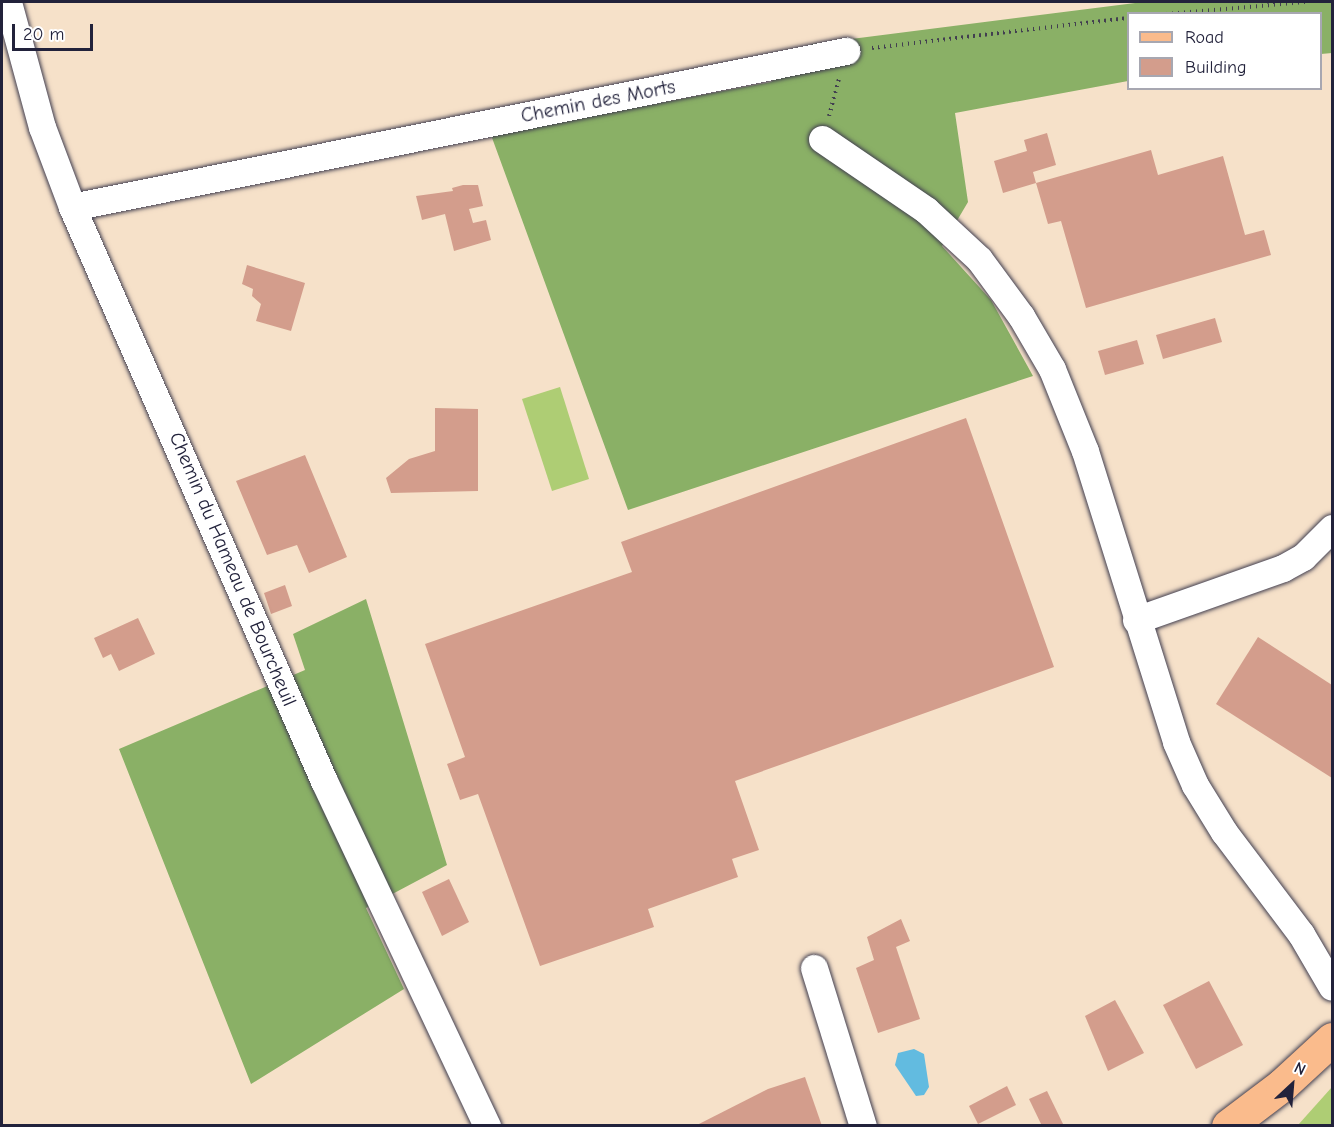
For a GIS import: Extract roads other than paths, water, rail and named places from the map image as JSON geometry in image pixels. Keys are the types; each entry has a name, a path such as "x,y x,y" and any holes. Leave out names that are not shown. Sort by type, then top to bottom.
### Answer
{"main road":[{"path":"1228,1125 1282,1085 1332,1039"}],"street":[{"name":"Chemin du Hameau de Bourcheuil","path":"8,2 42,127 72,207 324,781 487,1125"},
{"name":"Chemin des Morts","path":"72,207 846,51"},
{"path":"822,140 926,210 979,259 1021,316 1052,369 1085,451 1176,742 1195,785 1224,832 1301,934 1332,987"},
{"path":"1136,620 1283,568 1303,557 1332,528"},
{"path":"814,968 863,1125"}],"water":[{"path":"914,1049 924,1054 929,1087 924,1095 916,1096 895,1065 898,1053"}]}
